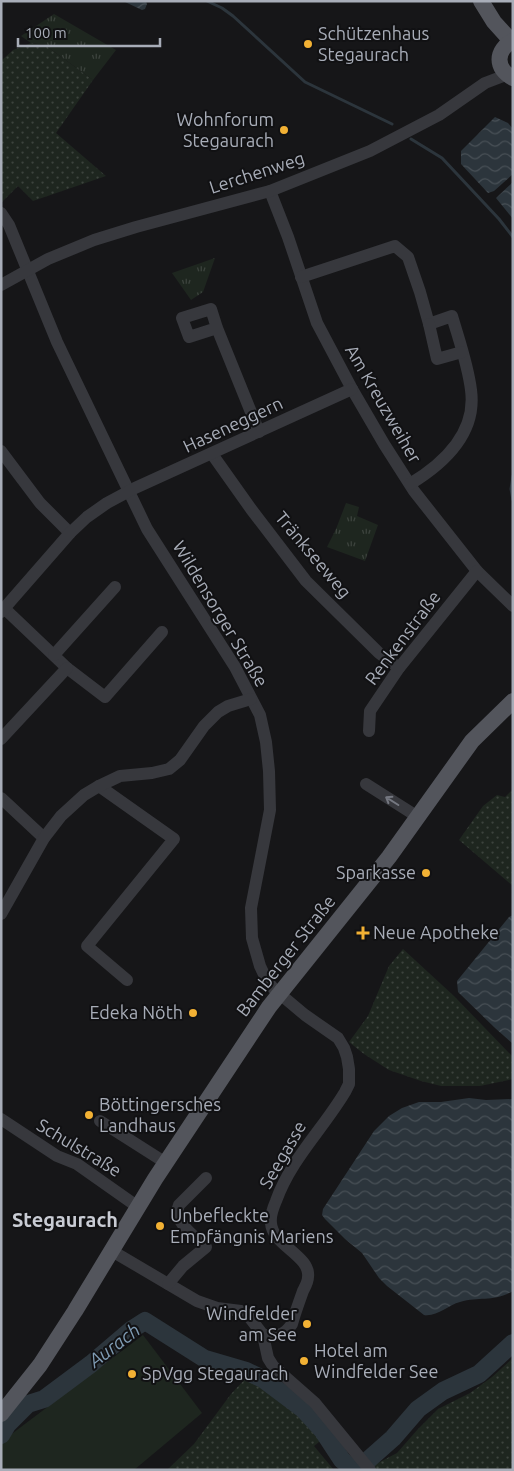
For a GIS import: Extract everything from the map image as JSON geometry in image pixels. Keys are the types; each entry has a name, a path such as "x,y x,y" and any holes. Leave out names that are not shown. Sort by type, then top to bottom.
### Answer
{"main road":[{"path":"481,1 494,22 508,58"},
{"name":"Bamberger Straße","path":"1,1414 40,1365 166,1163 278,994 368,885 472,741 513,701"}],"street":[{"name":"Lerchenweg","path":"1,285 48,259 94,240 270,191 370,151 439,115 485,83 508,58"},
{"name":"Am Kreuzweiher","path":"270,191 317,323 352,389 410,484 477,570 513,606"},
{"path":"1,213 9,225 27,270"},
{"path":"301,278 395,246 408,257 420,292 437,359 462,352"},
{"name":"Wildensorger Straße","path":"27,270 57,342 147,529 235,667 260,715 266,742 270,810 251,908 252,938 260,966 267,981 278,994"},
{"path":"410,484 430,472 445,458 463,435 470,416 471,392 452,316 429,324"},
{"path":"217,328 259,432"},
{"name":"Haseneggern","path":"3,610 70,533 107,503 129,491 352,389"},
{"path":"1,451 40,503 70,533"},
{"name":"Tränkseeweg","path":"212,454 306,581 379,653 398,668"},
{"name":"Renkenstraße","path":"369,731 370,711 398,668 477,570"},
{"path":"54,655 115,587"},
{"path":"3,610 67,668 105,697 162,632"},
{"path":"1,739 67,668"},
{"path":"1,914 44,838 61,816 84,795 120,776 152,773 169,769 180,760 204,726 218,712 228,706 252,699"},
{"path":"366,784 418,817"},
{"path":"99,786 174,839 87,946 127,980"},
{"path":"1,798 44,838"},
{"name":"Seegasse","path":"263,1335 282,1335 292,1324 308,1278 308,1269 303,1262 275,1235 271,1227 270,1221 274,1206 284,1183 300,1155 339,1102 349,1084 348,1057 338,1038 304,1015 278,994"},
{"name":"Schulstraße","path":"1,1119 56,1156 77,1164 138,1207"},
{"path":"100,1121 166,1163"},
{"path":"168,1284 183,1266 206,1247 185,1226 179,1218 177,1209 206,1178"},
{"path":"112,1251 197,1301 217,1308 241,1311 247,1314 263,1335 268,1358 273,1366 315,1403 369,1469"}],"green space":[{"path":"54,14 116,50 93,80 45,45 31,43 21,36"},
{"path":"31,43 45,45 93,80 56,133 106,176 33,201 18,186 2,202 1,61 13,50"},
{"path":"215,258 203,292 191,300 172,273"},
{"path":"346,503 359,507 357,516 378,525 365,561 327,547"},
{"path":"513,789 513,886 459,840 483,806 497,795 505,797"},
{"path":"403,949 454,996 513,1057 513,1079 480,1086 441,1086 389,1070 349,1042 368,1016 389,966"},
{"name":"SpVgg Stegaurach","path":"143,1335 202,1413 134,1470 1,1470 1,1442"},
{"path":"513,1358 513,1470 375,1470 372,1466 397,1453 438,1409 470,1393"},
{"path":"247,1377 278,1394 301,1413 324,1438 314,1446 334,1470 167,1470 194,1444 231,1394"}],"water":[{"path":"123,1 146,1 147,4 145,9 142,10"},
{"path":"495,117 508,123 513,129 513,174 494,191 488,193 461,164 461,151"},
{"path":"513,182 513,219 496,198"},
{"path":"513,915 513,1044 458,992 457,981 509,917"},
{"path":"469,1098 486,1100 513,1099 513,1291 499,1297 467,1300 438,1313 424,1315 379,1278 362,1253 325,1219 322,1215 323,1209 374,1131 389,1116 402,1108 419,1102 441,1102"}],"waterway":[{"path":"207,1 233,16 305,82 392,124"},
{"path":"411,139 442,158 499,219 513,237"},
{"path":"513,476 511,489 513,500"},
{"name":"Aurach","path":"1,1435 7,1425 28,1404 44,1399 145,1321 205,1359 246,1371 263,1379 303,1409 323,1431 342,1460 352,1468 358,1469 393,1438 418,1409 443,1391 479,1374 513,1343"}],"place":[{"name":"Schützenhaus Stegaurach","path":"308,44"},
{"name":"Wohnforum Stegaurach","path":"284,130"},
{"name":"Sparkasse","path":"426,873"},
{"name":"Neue Apotheke","path":"363,933"},
{"name":"Edeka Nöth","path":"193,1013"},
{"name":"Böttingersches Landhaus","path":"89,1115"},
{"name":"Unbefleckte Empfängnis Mariens","path":"160,1226"},
{"name":"Windfelder am See","path":"307,1324"},
{"name":"Hotel am Windfelder See","path":"304,1361"},
{"name":"SpVgg Stegaurach","path":"132,1374"}],"district":[{"name":"Stegaurach","path":"65,1220"}]}
